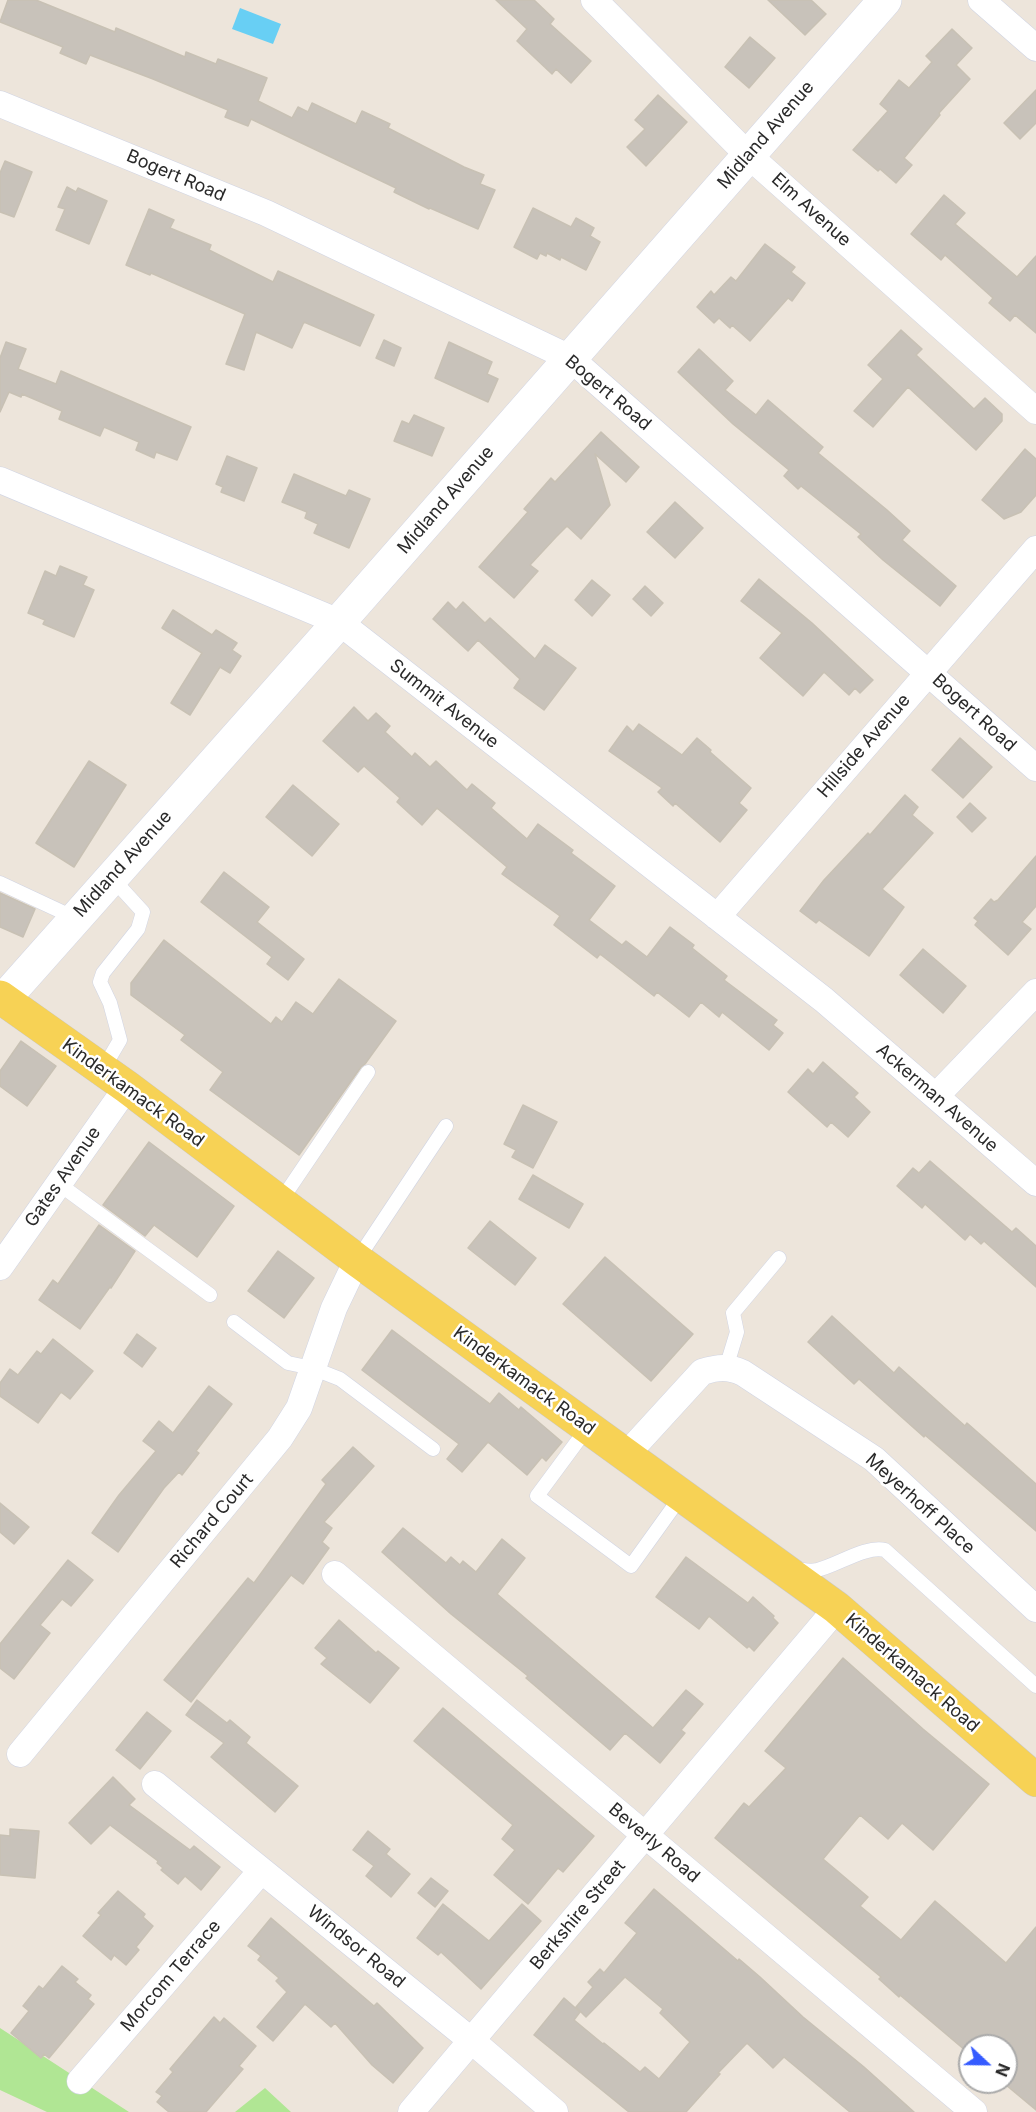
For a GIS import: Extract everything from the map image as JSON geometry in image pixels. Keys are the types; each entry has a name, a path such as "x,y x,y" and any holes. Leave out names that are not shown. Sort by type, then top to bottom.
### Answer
{"main road":[{"name":"Kinderkamack Road","path":"2,998 115,1078 357,1260 837,1608 1036,1780"}],"street":[{"name":"Elm Avenue","path":"594,0 748,155 1036,411"},
{"name":"Midland Avenue","path":"2,998 339,622 885,0"},
{"path":"981,0 1036,48"},
{"name":"Bogert Road","path":"0,104 266,213 570,358 1035,767"},
{"name":"Summit Avenue","path":"0,480 339,622 839,1012"},
{"name":"Hillside Avenue","path":"717,916 1036,549"},
{"path":"936,1096 1036,993"},
{"name":"Ackerman Avenue","path":"839,1012 1036,1183"},
{"name":"Gates Avenue","path":"0,1268 59,1184 115,1078"},
{"name":"Richard Court","path":"20,1754 280,1438 299,1408 334,1308 357,1260"},
{"path":"626,1455 714,1370"},
{"name":"Meyerhoff Place","path":"714,1370 743,1373 874,1460 1036,1609"},
{"name":"Beverly Road","path":"334,1574 974,2112"},
{"name":"Berkshire Street","path":"411,2112 837,1608"},
{"name":"Windsor Road","path":"155,1784 472,2041 555,2112"},
{"name":"Morcom Terrace","path":"80,2081 261,1870"}],"lane":[{"path":"111,877 143,912 138,929 103,973 100,982 110,1003 120,1040 115,1078"},
{"path":"0,883 75,918"},
{"path":"280,1202 368,1072"},
{"path":"357,1260 446,1126"},
{"path":"59,1184 210,1295"},
{"path":"714,1370 737,1332 733,1313 778,1258"},
{"path":"234,1322 288,1363 312,1368 340,1379 433,1449"},
{"path":"588,1427 537,1496 631,1566 682,1495"},
{"path":"780,1567 812,1571 875,1549 885,1550 1036,1686"}],"green space":[{"path":"0,2028 129,2112 47,2112 0,2090"},
{"path":"265,2088 291,2112 235,2112"}],"water":[{"path":"240,8 281,24 273,44 232,29"}],"building":[{"path":"8,0 36,0 115,32 116,28 185,57 186,52 216,64 218,59 267,78 258,101 292,118 298,107 308,112 312,103 356,124 362,111 390,124 388,128 484,175 480,184 495,190 478,229 429,209 394,192 396,188 251,119 248,126 225,117 228,110 90,55 86,64 60,53 63,47 0,22"},
{"path":"496,0 534,0 554,19 550,24 591,61 571,83 556,69 552,74 517,41 527,29"},
{"path":"768,0 811,0 826,14 805,35"},
{"path":"952,29 972,48 956,65 970,79 939,113 940,115 904,158 912,165 896,183 853,150 888,111 880,104 899,80 909,88 932,62 926,56"},
{"path":"750,37 775,58 749,88 725,67"},
{"path":"1036,90 1036,123 1020,139 1004,123"},
{"path":"658,95 687,122 646,166 627,147 645,129 635,120"},
{"path":"5,161 32,172 14,217 0,212 0,173"},
{"path":"67,187 76,192 78,188 107,201 89,244 56,230 65,209 58,207"},
{"path":"944,195 965,213 955,224 1017,277 1036,256 1036,333 1015,315 1010,321 989,303 993,298 945,255 941,260 911,234"},
{"path":"533,208 571,227 576,218 594,228 590,236 600,242 586,270 561,257 560,260 547,253 546,256 540,253 537,259 514,247"},
{"path":"149,209 174,220 170,228 211,245 209,250 273,282 278,271 374,315 360,346 304,322 292,348 256,332 244,370 226,364 245,314 151,273 150,275 126,265"},
{"path":"765,244 795,267 791,272 805,283 792,301 788,298 750,341 732,325 730,328 719,318 714,323 697,307 711,291 714,295 731,277 736,281"},
{"path":"901,330 922,349 916,355 974,409 985,398 1002,414 1002,421 976,450 908,387 873,427 854,411 883,379 868,365"},
{"path":"384,340 401,348 394,366 376,358"},
{"path":"6,342 26,349 18,369 56,384 61,371 191,427 177,460 156,452 154,458 136,450 139,442 104,427 100,436 59,419 62,411 22,394 21,397 9,392 0,412 0,358"},
{"path":"449,342 492,362 487,374 498,379 488,402 435,378"},
{"path":"699,349 733,381 725,390 756,415 768,400 823,447 818,453 910,531 902,540 956,586 940,606 883,560 858,537 861,534 801,486 798,489 784,476 789,470 733,424 678,372"},
{"path":"414,415 444,428 432,456 394,441 402,421 409,424"},
{"path":"601,432 639,467 626,482 595,454 610,505 581,539 567,526 530,565 538,571 514,598 479,567 528,512 524,509 551,478 555,482"},
{"path":"1025,449 1036,459 1036,495 1021,512 1004,519 982,500"},
{"path":"227,456 257,468 244,501 221,492 223,487 216,484"},
{"path":"294,474 346,496 349,490 370,499 349,548 314,533 318,524 305,518 307,512 282,502"},
{"path":"675,502 703,528 675,558 647,532"},
{"path":"60,566 87,577 83,585 94,590 74,637 43,624 45,620 28,613 45,571 56,576"},
{"path":"759,579 812,623 873,680 860,693 855,688 849,695 824,672 803,696 760,658 782,633 741,601"},
{"path":"592,580 610,595 592,616 575,600"},
{"path":"645,586 663,603 651,616 633,599"},
{"path":"448,602 456,610 463,602 485,623 490,618 535,659 545,645 576,668 544,710 514,688 520,679 478,640 468,651 433,619"},
{"path":"173,610 212,635 216,630 237,643 232,650 241,656 230,673 220,667 190,715 171,703 202,653 162,628"},
{"path":"354,707 368,721 376,713 390,726 385,732 412,757 415,753 430,767 436,761 467,790 472,784 495,803 491,808 527,839 538,824 573,850 571,853 615,886 589,920 622,945 626,941 647,957 670,927 694,945 692,948 727,976 724,980 777,1020 773,1025 783,1033 769,1050 722,1012 719,1017 701,1002 689,1017 657,992 654,996 600,954 597,958 554,925 560,916 502,874 507,867 437,808 422,825 397,802 400,798 364,766 358,772 323,741"},
{"path":"639,724 682,755 697,738 751,788 739,803 747,810 720,842 675,803 673,806 658,792 662,788 609,751 627,726 633,732"},
{"path":"960,738 992,767 963,798 932,770"},
{"path":"89,761 126,785 74,867 36,843"},
{"path":"293,785 339,824 312,856 266,817"},
{"path":"905,795 918,807 912,815 933,833 882,889 904,907 869,956 819,920 816,923 800,911 824,880 868,833 870,835"},
{"path":"970,803 986,818 972,832 957,817"},
{"path":"1036,856 1036,906 1022,922 1031,929 1008,955 975,925 978,921 974,918 991,899 994,902 998,900"},
{"path":"224,872 269,907 257,922 304,959 288,980 267,964 272,957 201,902"},
{"path":"0,893 35,909 23,937 0,927"},
{"path":"164,940 271,1024 276,1017 282,1022 296,1002 313,1014 339,979 396,1021 299,1155 210,1090 223,1072 181,1040 185,1035 131,995 131,983"},
{"path":"923,949 966,986 943,1013 900,975"},
{"path":"21,1041 56,1066 27,1106 0,1086 0,1071"},
{"path":"823,1062 858,1093 854,1097 870,1112 848,1137 831,1122 827,1127 788,1092 808,1069 813,1074"},
{"path":"523,1105 557,1122 533,1168 512,1157 516,1150 504,1144"},
{"path":"149,1142 234,1206 197,1257 154,1225 145,1236 103,1205"},
{"path":"930,1161 1012,1232 1016,1228 1036,1246 1036,1287 984,1241 981,1244 970,1234 965,1240 925,1204 922,1208 897,1186 913,1168 919,1173"},
{"path":"533,1175 583,1204 569,1228 519,1199"},
{"path":"490,1221 536,1258 515,1285 468,1248"},
{"path":"99,1225 135,1251 80,1329 39,1300 53,1280 58,1284"},
{"path":"278,1251 314,1278 284,1318 248,1291"},
{"path":"605,1257 693,1334 651,1381 563,1304"},
{"path":"832,1316 894,1373 899,1367 965,1426 967,1423 1036,1484 1036,1531 859,1379 854,1384 808,1342"},
{"path":"392,1330 490,1404 499,1393 519,1410 521,1407 562,1442 546,1461 542,1457 527,1475 488,1442 462,1472 447,1459 459,1444 362,1370"},
{"path":"137,1334 156,1348 142,1367 124,1353"},
{"path":"53,1339 93,1371 70,1399 61,1392 38,1423 0,1396 0,1383 10,1369 18,1375 37,1351 41,1354"},
{"path":"209,1386 232,1404 196,1451 199,1453 182,1475 179,1472 164,1488 118,1552 92,1533 119,1495 156,1451 143,1441 159,1421 173,1433"},
{"path":"353,1447 374,1466 324,1522 332,1528 322,1542 329,1548 303,1584 291,1575 191,1702 164,1680 248,1578 254,1583 326,1484 322,1480"},
{"path":"0,1503 29,1527 14,1544 0,1532"},
{"path":"403,1528 446,1563 451,1557 460,1565 463,1561 476,1572 502,1539 525,1558 497,1594 653,1728 686,1690 703,1704 681,1730 685,1733 660,1763 625,1733 610,1750 526,1678 528,1676 451,1614 382,1552"},
{"path":"686,1557 748,1603 753,1597 774,1616 773,1618 778,1623 754,1651 749,1646 747,1648 709,1616 699,1629 656,1597"},
{"path":"68,1560 93,1580 71,1606 62,1599 40,1625 50,1633 14,1679 0,1668 0,1644"},
{"path":"339,1620 376,1653 378,1651 399,1668 370,1703 321,1664 327,1658 315,1648"},
{"path":"843,1658 989,1784 933,1850 902,1823 888,1839 860,1815 823,1859 868,1897 860,1906 901,1940 935,1901 1006,1963 1036,1927 1036,2110 1017,2094 1018,2034 958,2034 958,2044 900,1995 899,1997 879,1979 881,1977 715,1838 744,1803 749,1807 786,1768 765,1751"},
{"path":"197,1700 227,1723 230,1720 250,1737 246,1743 298,1786 275,1812 211,1757 224,1743 186,1715"},
{"path":"443,1708 594,1836 563,1872 558,1868 528,1904 494,1875 515,1850 502,1839 513,1825 414,1741"},
{"path":"147,1712 171,1731 140,1769 116,1750"},
{"path":"113,1777 135,1799 129,1805 190,1850 194,1846 220,1867 201,1890 185,1876 178,1884 161,1870 163,1868 157,1863 158,1861 110,1825 91,1844 69,1823"},
{"path":"10,1829 39,1831 35,1878 0,1875 0,1835 10,1836"},
{"path":"368,1831 390,1849 386,1854 410,1874 391,1897 366,1876 374,1866 353,1850"},
{"path":"431,1878 448,1891 435,1907 418,1893"},
{"path":"654,1889 760,1977 914,2112 850,2112 784,2057 773,2068 747,2043 718,2073 720,2074 686,2112 629,2112 534,2035 564,1998 580,2012 574,2020 640,2072 645,2067 659,2079 690,2042 660,2013 663,2009 625,1977 586,2017 576,2007 593,1987 588,1982 600,1969 604,1973 637,1933 625,1923"},
{"path":"118,1891 145,1914 143,1917 153,1926 136,1947 139,1950 126,1965 114,1955 111,1960 83,1936 101,1915 98,1913"},
{"path":"443,1904 489,1941 522,1904 541,1921 481,1989 441,1952 438,1955 417,1938"},
{"path":"271,1918 374,2006 377,2003 423,2048 393,2083 372,2065 335,2023 331,2027 305,2004 273,2041 257,2027 287,1992 276,1981 279,1978 258,1960 261,1956 248,1946"},
{"path":"62,1966 78,1979 75,1982 91,1995 88,1999 94,2004 49,2058 44,2054 41,2058 11,2033 29,2011 23,2006 39,1986 43,1989"},
{"path":"214,2017 220,2023 224,2018 256,2046 239,2066 243,2069 206,2112 169,2112 157,2102 162,2096 156,2092 173,2072 170,2069"}]}
